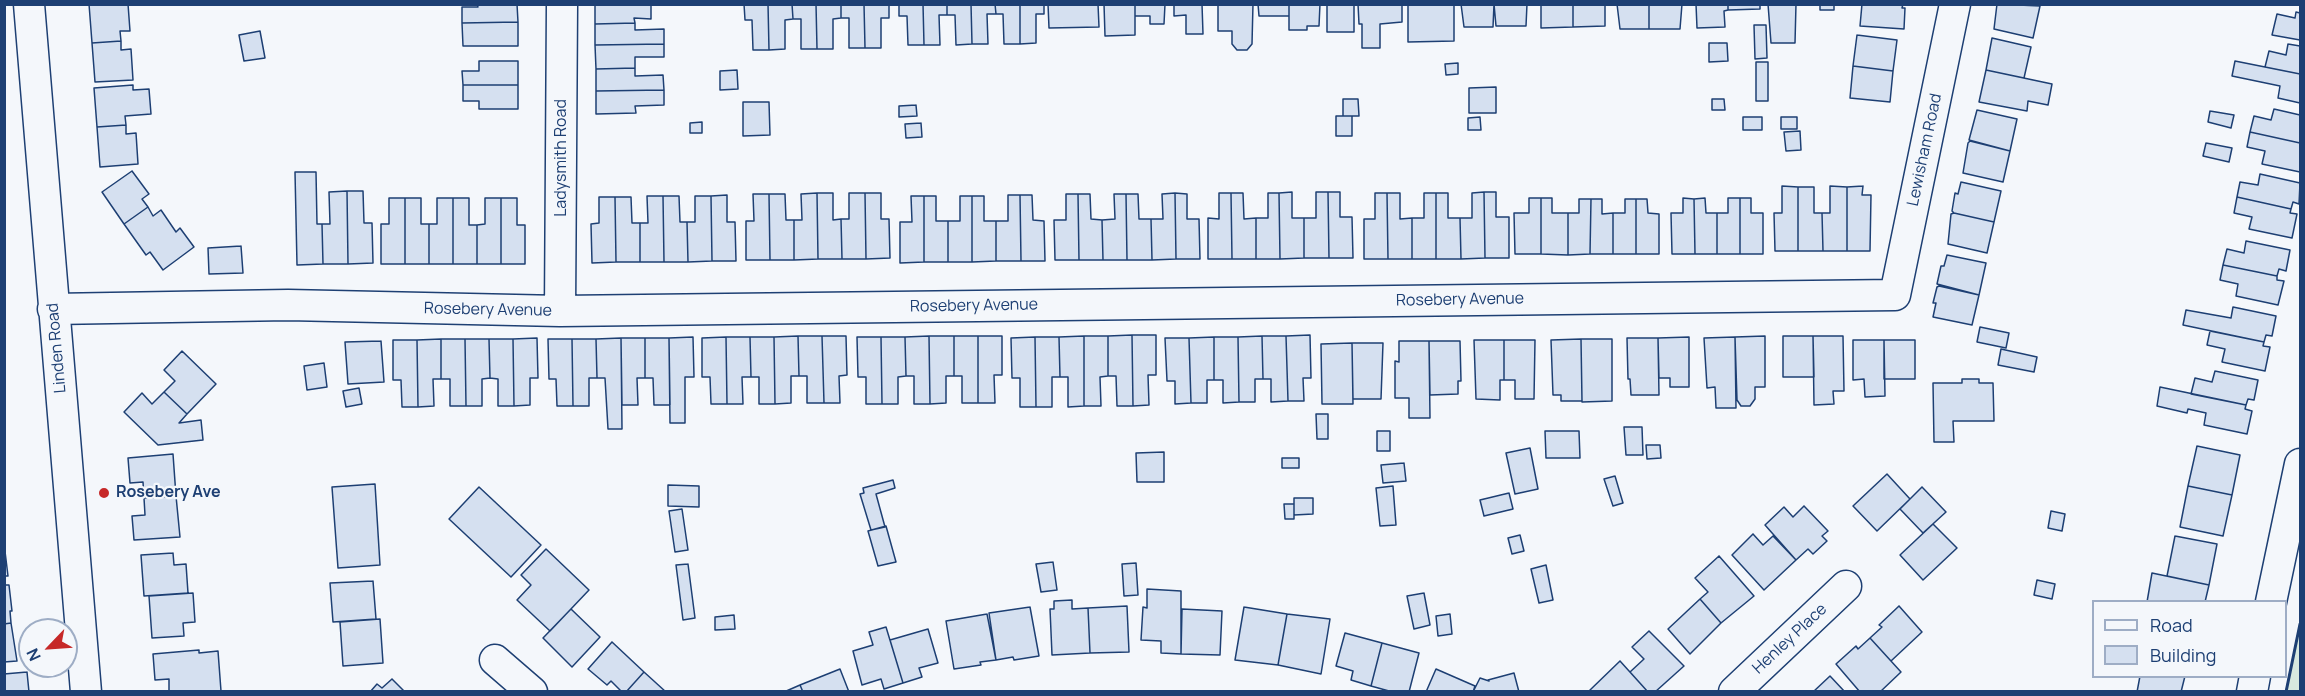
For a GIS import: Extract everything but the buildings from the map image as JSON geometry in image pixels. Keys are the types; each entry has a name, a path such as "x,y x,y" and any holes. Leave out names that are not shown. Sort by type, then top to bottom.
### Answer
{"street":[{"name":"Linden Road","path":"29,4 86,692"},
{"name":"Ladysmith Road","path":"560,311 562,4"},
{"name":"Lewisham Road","path":"1895,295 1955,4"},
{"name":"Rosebery Avenue","path":"53,309 288,305 560,311 1895,295"},
{"path":"2271,600 2301,464"},
{"name":"Henley Place","path":"1734,692 1846,586"},
{"path":"495,660 532,692"}],"shaded area":[{"path":"2300,624 2300,691 2286,691"}],"wall":[{"path":"2286,692 2300,624"}],"place":[{"name":"Rosebery Ave","path":"104,493"}]}
